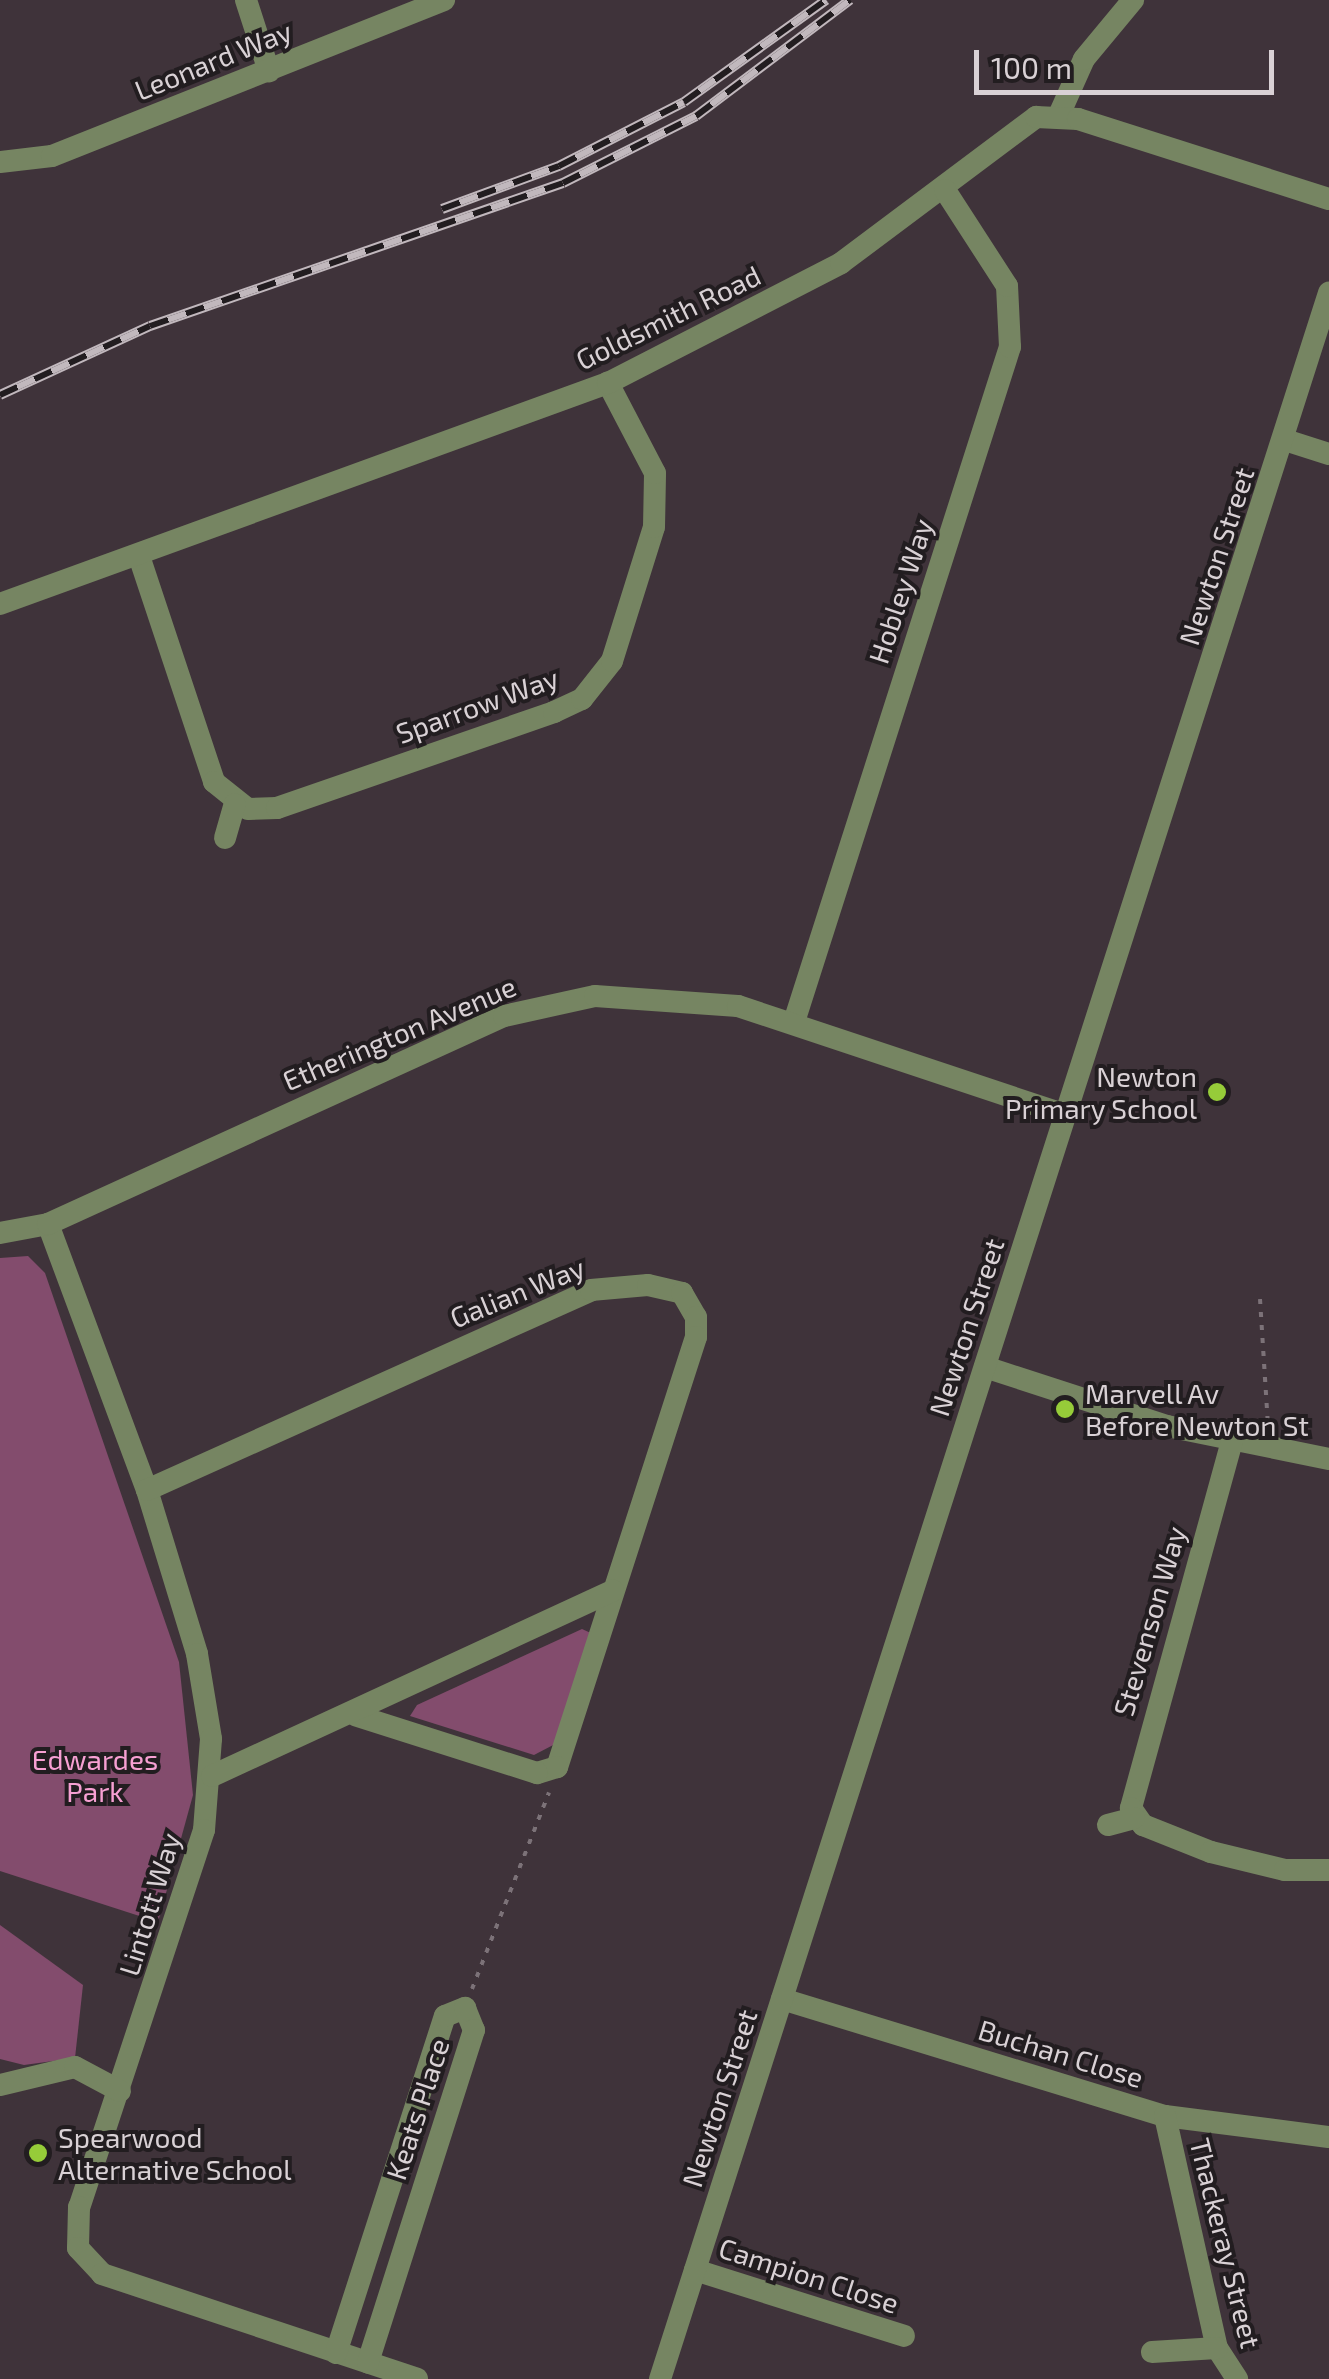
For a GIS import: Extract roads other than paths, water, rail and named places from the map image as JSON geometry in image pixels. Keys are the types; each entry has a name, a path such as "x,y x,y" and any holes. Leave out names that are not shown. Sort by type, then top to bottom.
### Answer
{"street":[{"path":"246,0 268,71"},
{"name":"Leonard Way","path":"0,162 52,156 444,0"},
{"path":"1133,0 1084,59 1059,115 1329,200"},
{"name":"Goldsmith Road","path":"0,604 608,383 840,264 944,190 1017,127 1059,115"},
{"name":"Hobley Way","path":"794,1022 1010,346 1007,286 944,190"},
{"name":"Newton Street","path":"660,2379 1329,293"},
{"name":"Sparrow Way","path":"235,804 277,808 554,712 600,682 645,565 659,488 608,383"},
{"path":"1284,440 1329,454"},
{"path":"139,556 214,782 235,804 225,838"},
{"name":"Etherington Avenue","path":"0,1234 48,1224 504,1016 645,994 794,1022 1066,1115"},
{"name":"Lintott Way","path":"48,1224 146,1490 197,1654 212,1776 190,1880 79,2207 76,2236 84,2258 102,2274 417,2379"},
{"name":"Galian Way","path":"146,1490 568,1298 618,1286 670,1288 691,1305 696,1337 562,1758 550,1771 357,1716"},
{"path":"985,1367 1232,1441 1329,1459"},
{"name":"Stevenson Way","path":"1134,1818 1130,1792 1232,1441"},
{"path":"212,1776 357,1716 613,1592"},
{"path":"1108,1825 1134,1818 1166,1838 1260,1866 1329,1870"},
{"name":"Buchan Close","path":"782,1999 1165,2116 1329,2137"},
{"name":"Keats Place","path":"336,2353 445,2016 465,2008 474,2030 368,2363"},
{"path":"0,2085 75,2068 120,2092"},
{"name":"Thackeray Street","path":"1165,2116 1216,2348 1237,2379"},
{"name":"Campion Close","path":"695,2270 904,2336"},
{"path":"1152,2352 1216,2348"}],"railway":[{"path":"442,209 559,166 684,102 826,0"},
{"path":"0,395 150,326 563,183 696,116 850,0"}],"place":[{"name":"Newton Primary School","path":"1217,1092"},
{"name":"Marvell Av Before Newton St","path":"1065,1409"},
{"name":"Spearwood Alternative School","path":"38,2153"}],"park label":[{"name":"Edwardes Park","path":"95,1775"}]}
